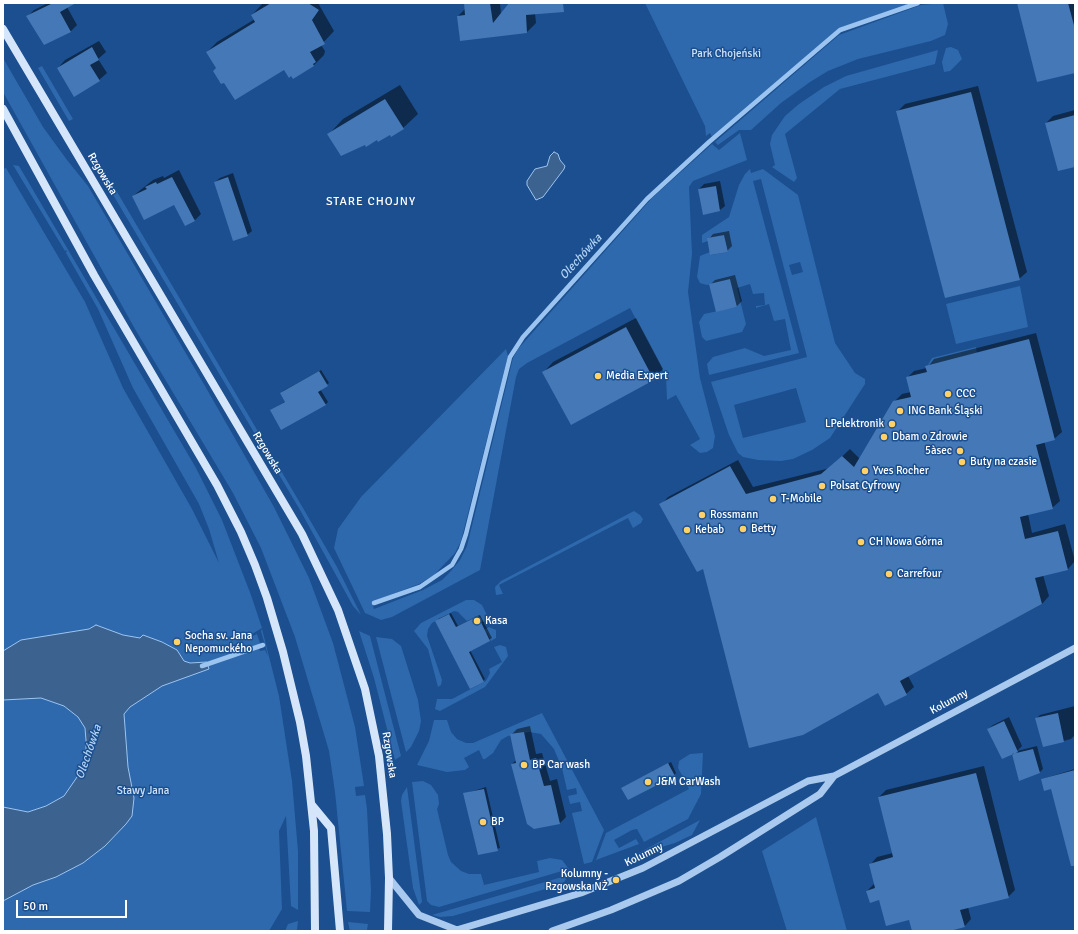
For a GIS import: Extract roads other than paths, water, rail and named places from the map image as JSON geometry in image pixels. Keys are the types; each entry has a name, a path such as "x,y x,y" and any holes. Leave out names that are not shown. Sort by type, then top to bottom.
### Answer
{"main road":[{"name":"Rzgowska","path":"3,29 315,558 347,634 371,715 385,807 389,878 388,931"},
{"path":"3,110 94,275 217,485 241,532 267,598 283,652 300,722 312,805 315,931"},
{"path":"312,805 331,828 340,931"}],"street":[{"name":"Kolumny","path":"455,930 547,904 616,880 662,860 808,781 834,776 1075,648"},
{"name":"Kolumny","path":"552,931 611,910 679,881 820,794 834,776"},
{"path":"389,878 419,915 455,930"}],"water":[{"path":"554,152 558,154 560,160 565,166 564,169 543,197 536,200 527,185 527,181 535,169 547,166 550,156"},
{"name":"Stawy Jana","path":"96,625 123,635 140,638 143,635 162,642 177,650 184,661 190,663 207,662 209,669 162,686 130,707 124,714 128,767 134,798 132,816 126,824 105,846 83,863 56,877 33,885 3,901 3,807 28,812 46,806 64,796 86,764 86,740 85,728 78,717 64,706 41,698 3,700 3,651 21,640 89,629"}],"waterway":[{"name":"Olechówka","path":"374,603 420,587 452,565 461,549 466,534 510,357 523,337 647,199 709,142 840,30 918,3"},
{"name":"Olechówka","path":"202,666 263,645"}],"place":[{"name":"Media Expert","path":"598,376"},
{"name":"CCC","path":"948,394"},
{"name":"ING Bank Śląski","path":"900,411"},
{"name":"LPelektronik","path":"892,424"},
{"name":"Dbam o Zdrowie","path":"884,437"},
{"name":"5àsec","path":"960,451"},
{"name":"Buty na czasie","path":"962,462"},
{"name":"Yves Rocher","path":"865,471"},
{"name":"Polsat Cyfrowy","path":"822,486"},
{"name":"T-Mobile","path":"773,499"},
{"name":"Rossmann","path":"702,515"},
{"name":"Betty","path":"743,529"},
{"name":"Kebab","path":"687,530"},
{"name":"CH Nowa Górna","path":"861,542"},
{"name":"Carrefour","path":"889,574"},
{"name":"Kasa","path":"477,621"},
{"name":"Socha sv. Jana Nepomuckého","path":"177,642"},
{"name":"BP Car wash","path":"524,765"},
{"name":"J&M CarWash","path":"648,782"},
{"name":"BP","path":"483,822"},
{"name":"Kolumny - Rzgowska NŻ","path":"616,880"}],"district":[{"name":"STARE CHOJNY","path":"371,202"}],"park label":[{"name":"Park Chojeński","path":"726,54"}]}
